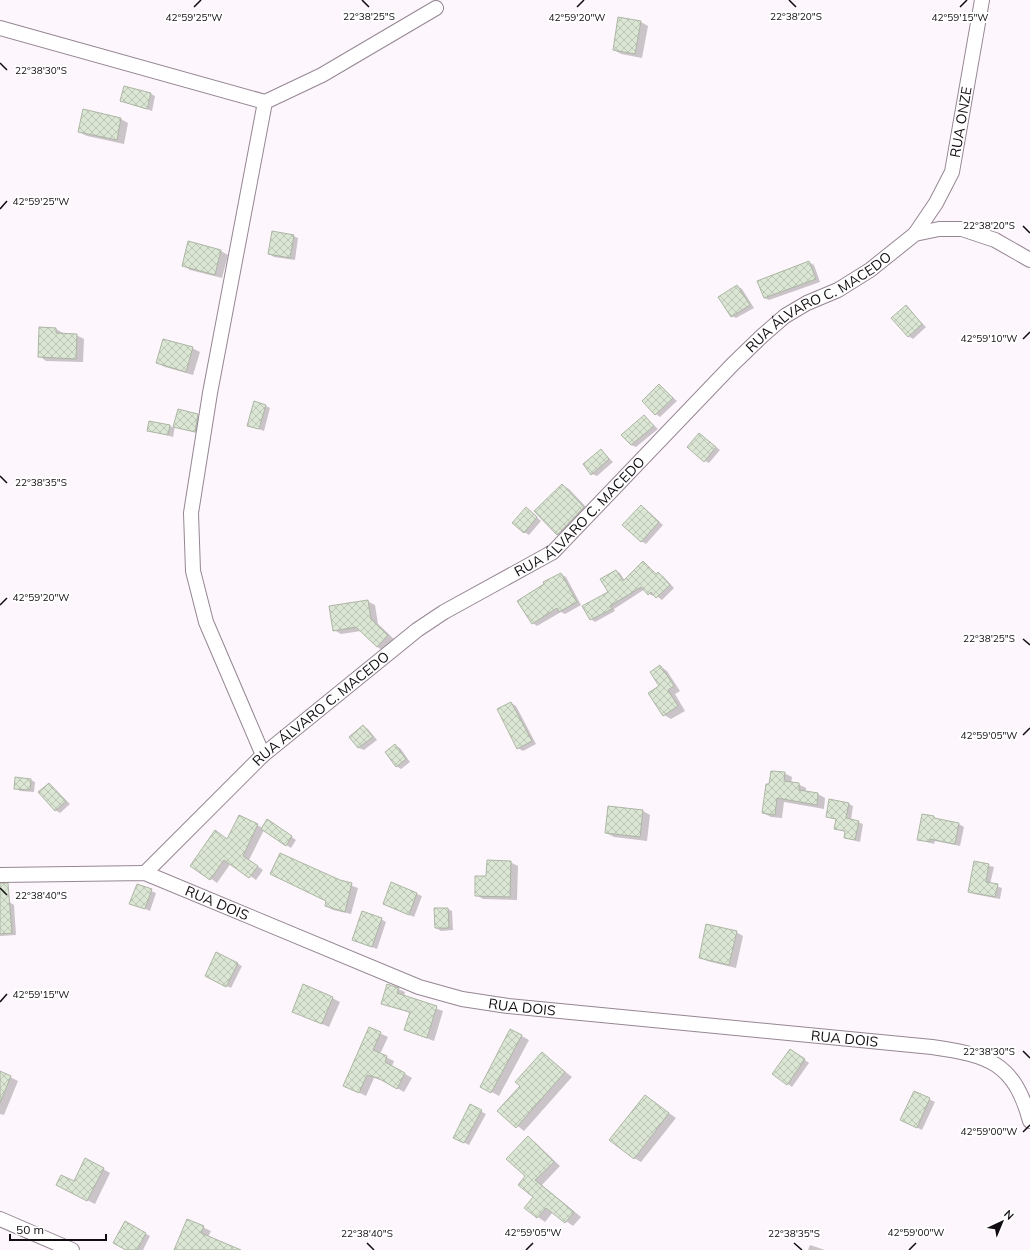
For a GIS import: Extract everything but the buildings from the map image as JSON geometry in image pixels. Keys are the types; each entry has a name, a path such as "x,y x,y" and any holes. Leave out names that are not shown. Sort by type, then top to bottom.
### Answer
{"street":[{"name":"RUA ONZE","path":"916,234 936,203 952,172 982,0"},
{"path":"0,28 266,102 322,75 436,8"},
{"path":"263,755 206,622 193,571 191,513 210,393 266,102"},
{"name":"RUA ÁLVARO C. MACEDO","path":"145,873 263,755 417,630 444,612 553,552 733,364 762,336 806,303 838,290 870,270 916,234 939,229 962,229 995,240 1030,260"},
{"name":"RUA DOIS","path":"0,876 145,873 419,987 462,999 508,1006 925,1046 968,1052 993,1062 1009,1075 1021,1093 1030,1121"},
{"path":"0,1219 72,1250"}]}
